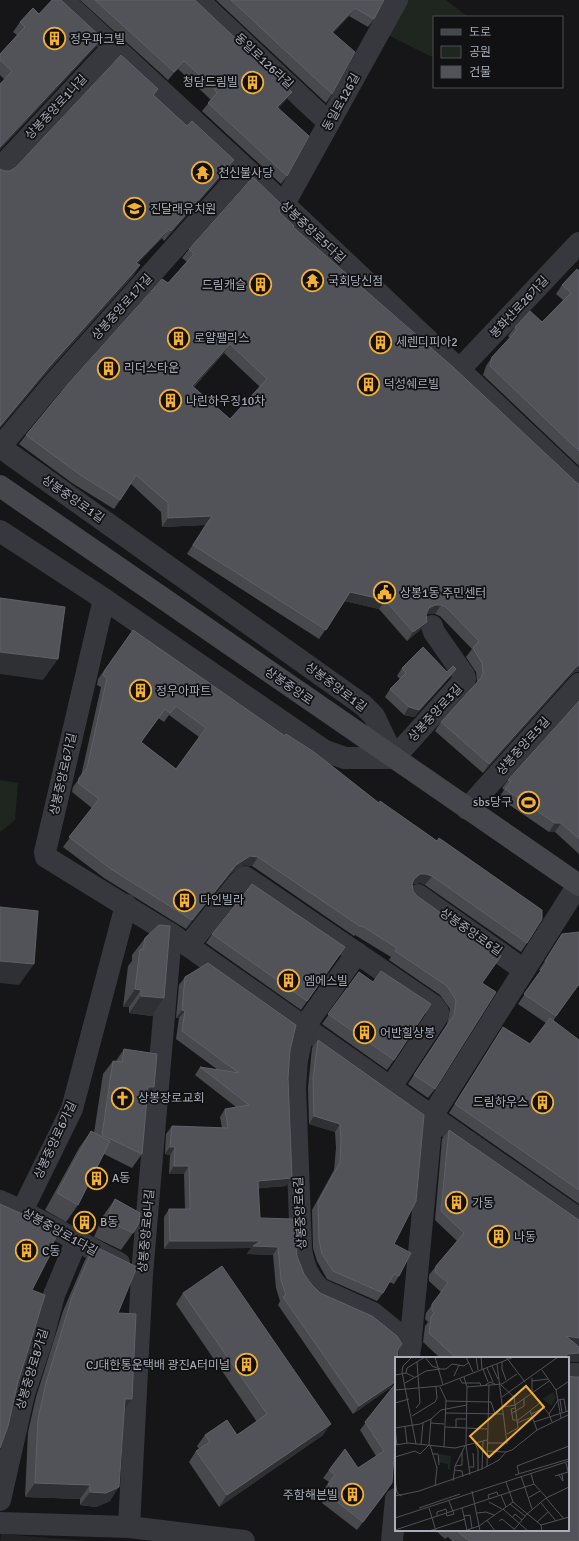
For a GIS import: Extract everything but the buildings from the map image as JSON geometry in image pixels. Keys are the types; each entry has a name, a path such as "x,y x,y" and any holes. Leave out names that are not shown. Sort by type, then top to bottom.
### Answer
{"main road":[{"name":"상봉중앙로","path":"0,486 578,885"}],"street":[{"name":"상봉중앙로5다길","path":"63,0 284,204 579,483"},
{"name":"동일로126라길","path":"198,0 330,123"},
{"name":"동일로126길","path":"284,204 397,0"},
{"name":"상봉중앙로1나길","path":"0,168 113,47"},
{"name":"상봉중앙로1가길","path":"0,447 52,385 245,169"},
{"name":"봉화산로26가길","path":"459,370 579,243"},
{"name":"상봉중앙로1길","path":"0,447 363,704 374,716 394,758"},
{"path":"0,531 104,599 325,751 345,758 394,758"},
{"name":"상봉중앙로6가길","path":"104,599 45,856 180,940 432,1116"},
{"name":"상봉중앙로3길","path":"394,758 465,679 464,674 434,632 432,626"},
{"name":"상봉중앙로5길","path":"467,809 576,692"},
{"path":"180,940 245,877 434,1005 438,1012 391,1087"},
{"name":"상봉중앙로6길","path":"410,1351 432,1116 578,885"},
{"name":"상봉중앙로6길","path":"418,895 524,970"},
{"name":"상봉중앙로6가길","path":"22,1211 72,1110 126,905"},
{"name":"상봉중앙로6나길","path":"130,1528 142,1274 180,940"},
{"path":"304,1027 357,952"},
{"name":"상봉중앙로6길","path":"304,1027 297,1060 295,1087 301,1249 306,1269 313,1282 320,1289 373,1313 410,1351"},
{"path":"432,1116 579,1219"},
{"name":"상봉중앙로1다길","path":"0,1201 22,1211 76,1242 142,1274"},
{"name":"상봉중앙로8가길","path":"0,1500 24,1394 43,1337 54,1295 76,1242"},
{"path":"392,1541 395,1510"},
{"path":"0,1523 130,1528 244,1541"}],"shaded area":[{"path":"1,1534 89,1541 0,1541"}],"green space":[{"path":"401,0 446,0 467,16 433,16 433,57 382,32"},
{"path":"0,780 18,783 15,820 0,832"}],"place":[{"name":"정우파크빌","path":"54,39"},
{"name":"청담드림빌","path":"253,82"},
{"name":"천신불사당","path":"203,173"},
{"name":"진달래유치원","path":"134,209"},
{"name":"국회당신점","path":"313,281"},
{"name":"드림캐슬","path":"261,285"},
{"name":"로얄팰리스","path":"178,338"},
{"name":"세렌디피아2","path":"381,342"},
{"name":"리더스타운","path":"108,368"},
{"name":"덕성쉐르빌","path":"368,384"},
{"name":"나린하우징10차","path":"170,401"},
{"name":"상봉1동 주민센터","path":"385,593"},
{"name":"정우아파트","path":"141,691"},
{"name":"sbs당구","path":"528,802"},
{"name":"다인빌라","path":"185,900"},
{"name":"엠에스빌","path":"288,981"},
{"name":"어반힐상봉","path":"365,1033"},
{"name":"상봉장로교회","path":"123,1098"},
{"name":"드림하우스","path":"543,1102"},
{"name":"A동","path":"97,1178"},
{"name":"가동","path":"457,1203"},
{"name":"B동","path":"85,1222"},
{"name":"나동","path":"498,1237"},
{"name":"C동","path":"26,1251"},
{"name":"CJ대한통운택배 광진A터미널","path":"246,1365"},
{"name":"주함해븐빌","path":"353,1495"}]}
